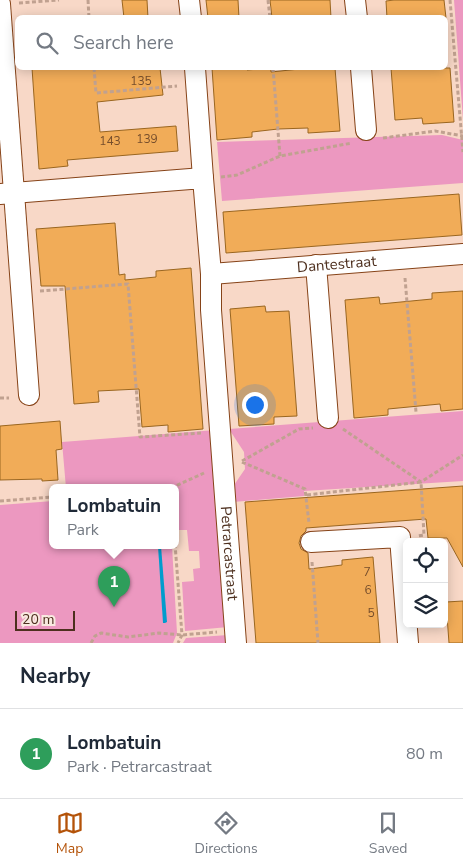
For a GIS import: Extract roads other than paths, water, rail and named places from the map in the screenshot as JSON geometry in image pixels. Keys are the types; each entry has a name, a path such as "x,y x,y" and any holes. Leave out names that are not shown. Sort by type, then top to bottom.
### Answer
{"street":[{"path":"189,0 191,15"},
{"path":"355,0 357,15"},
{"path":"0,4 8,194 22,294 29,396"},
{"path":"361,70 368,136"},
{"path":"195,76 211,274"},
{"path":"8,194 203,178"},
{"name":"Dantestraat","path":"211,274 463,254"},
{"path":"316,265 329,424"},
{"name":"Petrarcastraat","path":"211,274 211,310 236,636"},
{"path":"311,542 400,537 408,643"}],"water":[{"path":"158,549 161,549 167,622 163,623"}],"place":[{"name":"Lombatuin","path":"114,607"}]}
